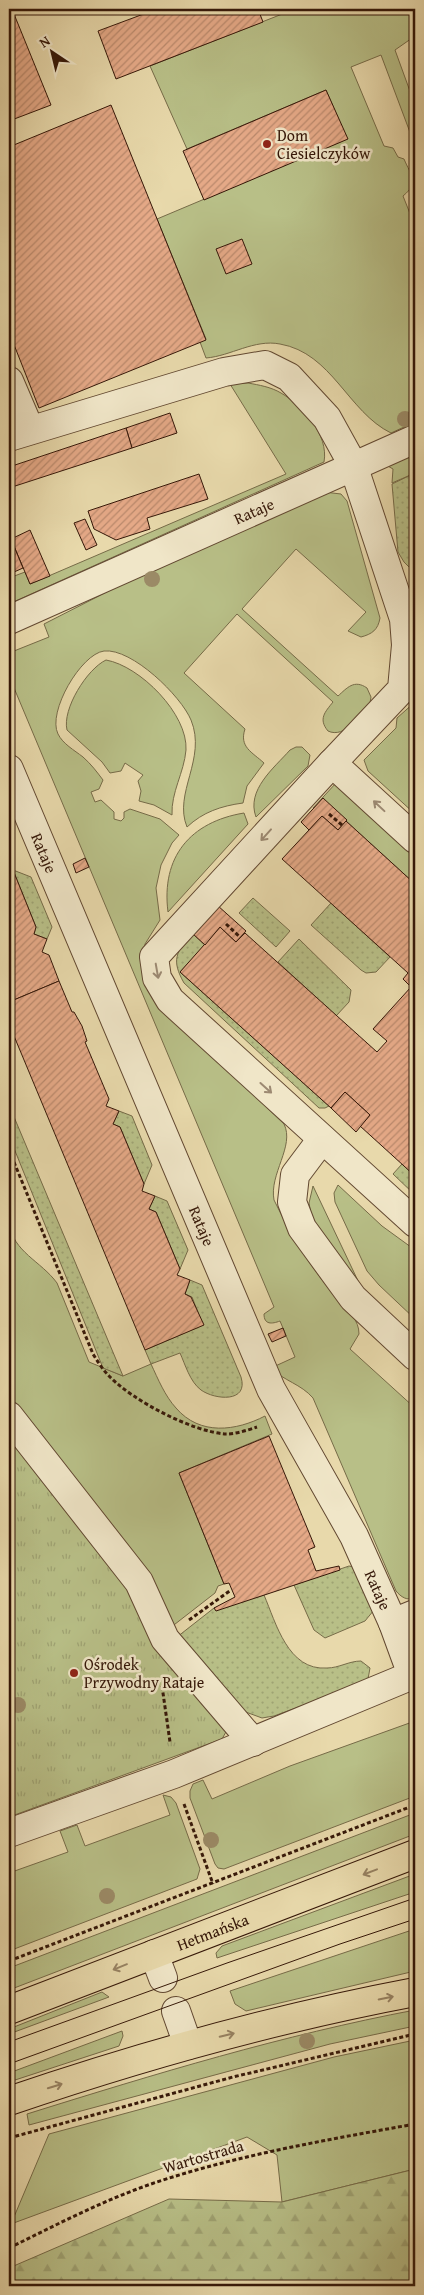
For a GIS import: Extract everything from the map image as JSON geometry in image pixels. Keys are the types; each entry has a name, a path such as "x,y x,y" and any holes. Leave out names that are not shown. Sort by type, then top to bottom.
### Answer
{"main road":[{"name":"Hetmańska","path":"9,2010 158,1966 415,1854"},
{"path":"9,2101 188,2045 358,2003 415,1992"}],"street":[{"path":"9,381 19,433 224,372 265,365 290,377 327,418 353,464 404,619 406,645 402,689 332,762 154,957 157,978 170,1000 415,1223"},
{"name":"Rataje","path":"9,620 353,464 415,438"},
{"path":"332,762 415,839"},
{"name":"Rataje","path":"9,769 267,1380 354,1536 404,1619 414,1674"},
{"path":"322,1139 295,1175 292,1202 302,1228 353,1298 415,1356"},
{"path":"9,1416 139,1582 165,1639 253,1742"},
{"path":"9,1833 174,1774 414,1674"},
{"path":"176,2011 188,2045"}],"path":[{"path":"329,813 342,825"},
{"path":"221,920 240,937"},
{"path":"9,1150 93,1354 109,1376 122,1388 154,1407 204,1431 228,1434 286,1417"},
{"path":"211,1604 231,1590"},
{"path":"165,1639 157,1649 174,1774 213,1884"},
{"path":"9,1961 415,1806"},
{"path":"9,2138 233,2077 415,2034"},
{"name":"Wartostrada","path":"9,2248 98,2205 151,2184 274,2149 415,2124"}],"green space":[{"path":"295,9 415,9 415,36 395,50 415,105 415,138 411,135 381,55 351,67 384,146 393,148 398,157 404,159 413,179 411,187 403,196 415,226 415,422 391,433 376,424 363,412 327,371 313,359 298,350 270,343 206,358 200,342 206,339 157,219 347,139 326,90 187,149 150,66"},
{"path":"248,383 277,391 298,405 306,413 313,422 322,442 324,462 9,604 9,578 25,572 30,584 286,474 230,384"},
{"path":"415,449 415,473 392,483 393,469 386,465"},
{"path":"415,473 415,573 404,562 398,552 392,484"},
{"path":"324,492 341,494 347,501 380,618 376,628 371,633 361,637 348,631 366,612 296,549 242,609 338,696 354,684 367,688 371,697 370,703 353,724 340,732 328,731 323,723 323,719 325,712 333,702 237,614 184,673 245,729 245,745 264,763 247,786 243,803 227,806 199,817 187,827 184,801 195,748 195,734 191,720 177,699 154,675 128,657 115,652 104,651 86,662 68,685 57,712 56,724 58,734 63,741 86,760 103,780 99,789 91,792 95,802 101,800 114,812 114,819 121,821 124,818 124,812 130,809 160,819 179,835 172,843 161,865 156,888 160,920 145,944 143,958 170,1015 284,1124 287,1133 286,1142 275,1180 274,1200 312,1266 355,1320 359,1334 350,1349 415,1408 415,1598 412,1599 404,1598 396,1591 313,1398 303,1389 271,1368 295,1357 280,1321 271,1323 267,1322 264,1318 264,1314 274,1307 9,676 9,653 49,637 44,624 140,575"},
{"path":"106,660 119,664 133,672 160,694 171,707 185,736 185,758 173,798 172,815 154,805 139,801 141,791 138,781 143,775 125,763 121,771 110,773 102,762 67,730 66,721 72,701 91,672"},
{"path":"415,702 415,814 368,771 364,760 396,728 397,718"},
{"path":"302,747 310,755 308,766 256,817 255,798 263,780 290,750"},
{"path":"336,783 415,849 415,884 346,821 338,830 313,808"},
{"path":"244,813 248,824 168,912 167,892 169,875 183,845 194,834 208,825"},
{"path":"13,870 31,877 52,927 47,939 34,934 36,927"},
{"path":"253,898 290,931 276,947 239,913"},
{"path":"331,903 390,957 376,972 366,973 361,970 311,925"},
{"path":"192,933 205,945 180,972 329,1106 319,1108 184,983 178,968 177,956"},
{"path":"299,939 351,990 349,1002 336,1016 278,962"},
{"path":"9,1105 123,1376 103,1368 9,1136"},
{"path":"119,1111 132,1116 152,1165 144,1184 120,1127 113,1124"},
{"path":"402,1164 415,1176 415,1195 393,1174"},
{"path":"338,1185 382,1226 415,1250 415,1319 367,1271 335,1202 334,1193"},
{"path":"313,1186 360,1285 312,1219 309,1203"},
{"path":"155,1196 167,1201 188,1250 180,1269 156,1212 149,1209"},
{"path":"9,1223 16,1242 57,1283 89,1362 123,1376 151,1364 165,1393 176,1408 186,1417 207,1427 219,1428 242,1425 265,1416 272,1434 179,1473 224,1584 218,1586 215,1593 170,1628 143,1574 9,1402"},
{"path":"190,1280 202,1285 241,1377 242,1385 236,1395 229,1397 214,1396 197,1387 180,1353 151,1364 145,1350 203,1325 192,1297 185,1294"},
{"name":"Ośrodek Przywodny Rataje","path":"9,1428 127,1585 227,1730 222,1739 9,1817"},
{"path":"349,1566 358,1568 374,1610 365,1621 325,1638 314,1630 294,1585"},
{"path":"264,1595 285,1643 302,1662 314,1667 327,1668 361,1661 370,1668 368,1679 364,1683 274,1716 262,1718 243,1711 177,1637 214,1608"},
{"path":"415,1721 415,1796 224,1869 218,1868 215,1864 190,1798 193,1784 203,1780 212,1799 290,1766"},
{"path":"163,1795 171,1797 176,1803 200,1869 197,1879 9,1951 9,1873 68,1852 60,1831 77,1825 85,1846 170,1815"},
{"path":"415,1813 415,1834 9,1990 9,1968"},
{"path":"415,1874 415,1892 217,1958 216,1953 222,1946"},
{"path":"415,1929 415,1971 246,2011 235,2004 230,1991"},
{"path":"102,1992 109,1997 9,2034 9,2029"},
{"path":"415,2010 415,2026 330,2044 29,2125 27,2114 123,2084 268,2043"},
{"path":"122,2031 123,2036 119,2046 9,2082 9,2073"},
{"path":"415,2040 415,2169 282,2202 277,2155 247,2137 11,2224 49,2134 334,2057"},
{"path":"415,2169 415,2286 9,2286 9,2268 169,2199 282,2202"}],"building":[{"path":"157,9 258,9 263,22 116,79 98,31"},
{"path":"14,14 51,105 9,121 9,16"},
{"name":"Dom Ciesielczyków","path":"326,90 348,139 204,200 183,151"},
{"path":"111,105 206,340 39,408 9,332 9,147"},
{"path":"242,239 252,264 226,274 216,249"},
{"path":"170,413 177,433 132,448 126,428"},
{"path":"126,428 132,448 9,488 9,467"},
{"path":"199,474 208,499 147,518 150,529 116,540 94,529 88,511"},
{"path":"85,519 97,545 86,550 74,523"},
{"path":"30,530 50,576 30,584 11,539"},
{"path":"11,539 23,568 14,572 9,557 9,540"},
{"path":"9,557 14,572 9,574"},
{"path":"323,798 347,820 338,830 322,816 309,830 301,822"},
{"path":"322,816 338,830 346,821 415,884 415,1176 360,1126 370,1115 345,1092 331,1108 180,972 220,927 236,942 245,933 377,1052 387,1041 373,1029 411,987 403,979 408,973 282,859"},
{"path":"85,858 89,867 76,873 73,864"},
{"path":"9,868 13,870 36,927 34,934 47,939 42,952 49,955 59,981 9,1002"},
{"path":"217,905 246,931 236,942 220,927 205,945 192,933"},
{"path":"59,981 72,1012 74,1012 82,1026 87,1041 85,1042 109,1099 106,1106 119,1111 113,1124 120,1127 144,1184 142,1191 155,1196 149,1209 156,1212 180,1269 177,1275 190,1280 185,1294 191,1297 204,1325 145,1350 9,1024 9,1002"},
{"path":"345,1092 370,1115 356,1132 331,1108"},
{"path":"283,1328 286,1336 272,1342 268,1334"},
{"path":"269,1436 315,1547 308,1550 316,1571 339,1566 340,1570 216,1611 214,1608 235,1597 229,1583 224,1584 179,1473"}],"tram line":[{"path":"9,2042 227,1963 415,1898"},
{"path":"9,2064 340,1944 415,1919"}],"place":[{"name":"Dom Ciesielczyków","path":"267,144"},
{"name":"Ośrodek Przywodny Rataje","path":"74,1673"}]}
